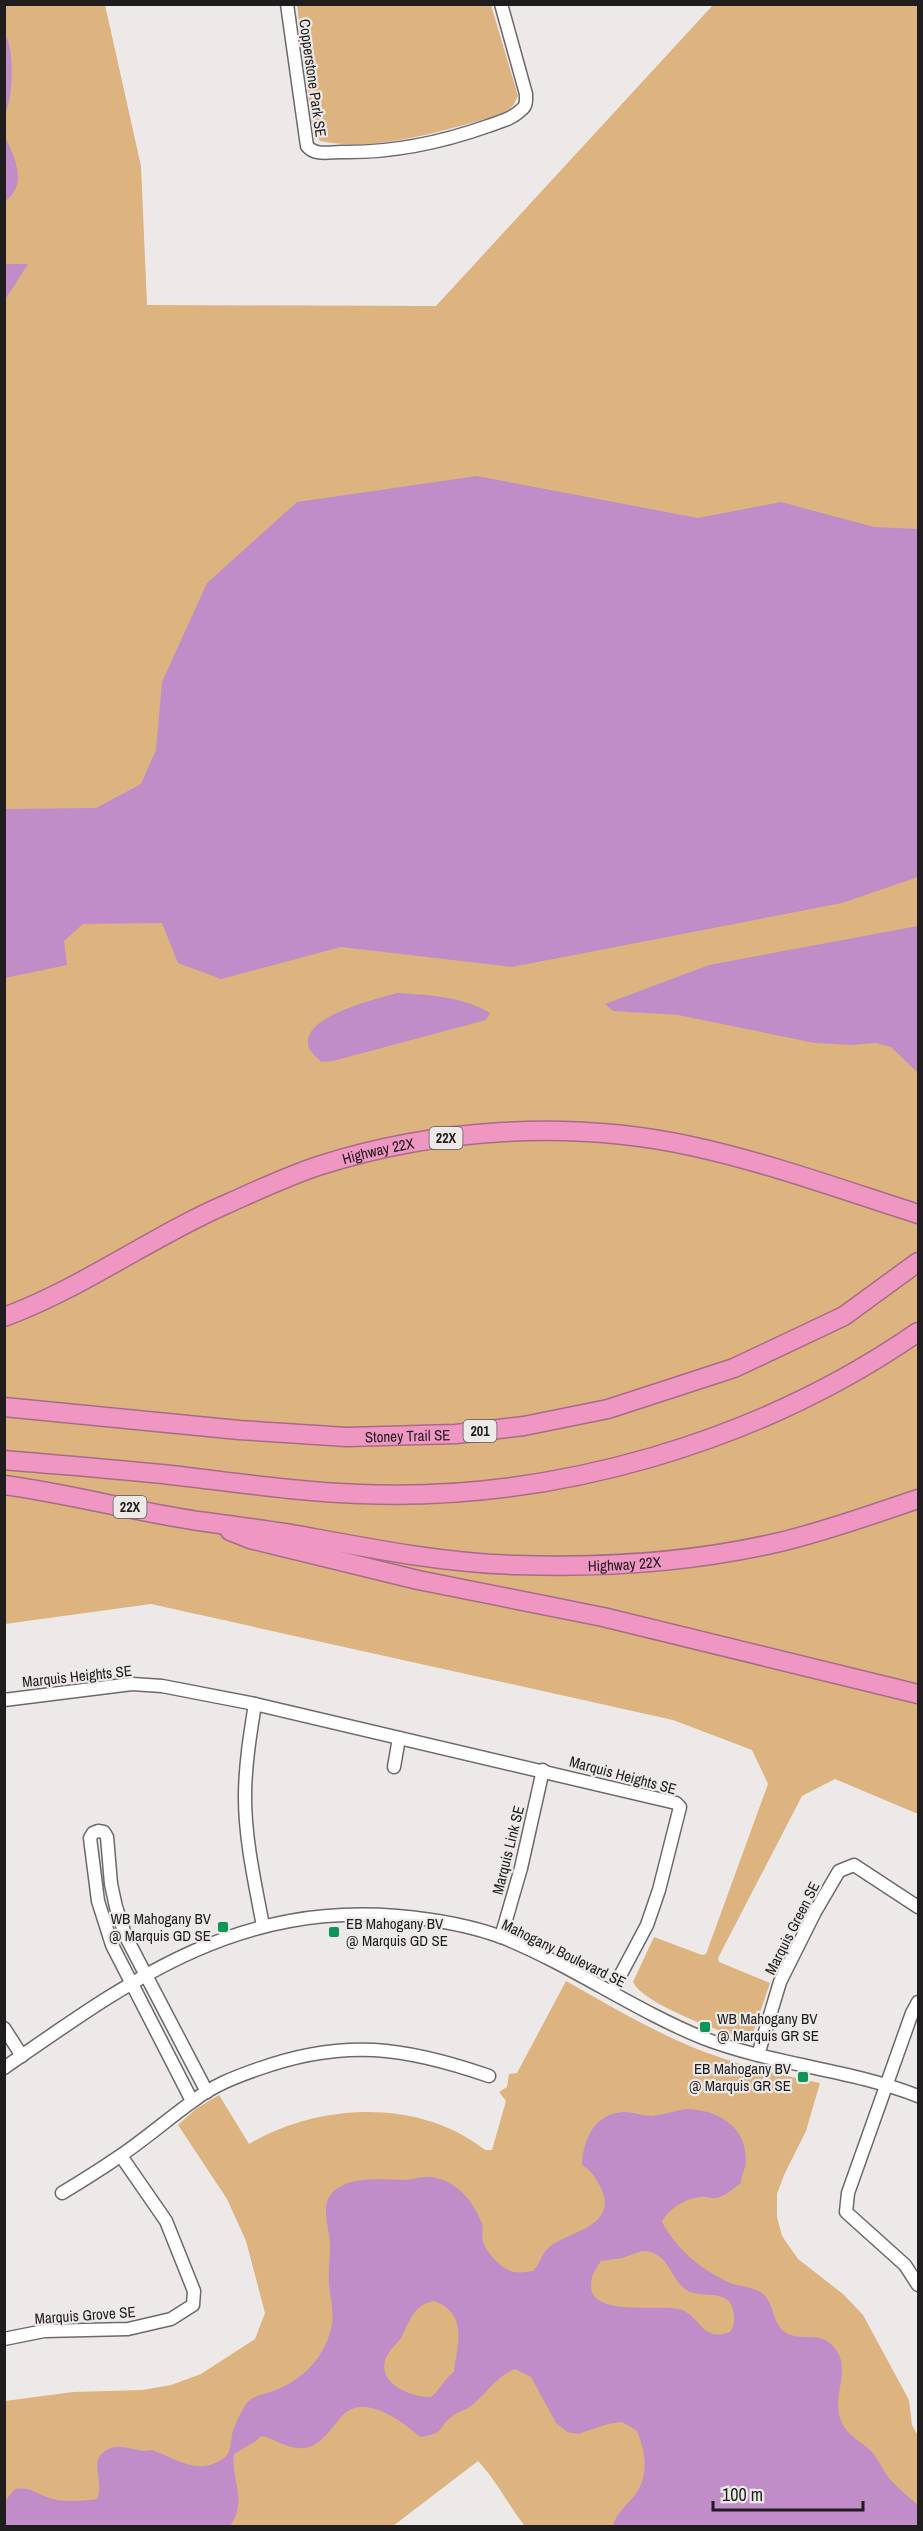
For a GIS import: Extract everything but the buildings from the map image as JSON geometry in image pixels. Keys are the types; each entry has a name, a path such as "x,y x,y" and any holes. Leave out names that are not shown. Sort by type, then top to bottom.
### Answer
{"highway":[{"name":"Highway 22X","path":"4,1317 72,1287 226,1204 318,1167 399,1145 478,1134 544,1132 613,1135 690,1146 793,1173 916,1213"},
{"name":"Stoney Trail SE","path":"4,1407 239,1430 347,1437 456,1434 524,1426 608,1409 734,1368 844,1316 918,1262"},
{"path":"4,1460 361,1494 461,1492 570,1477 671,1453 755,1422 875,1362 918,1332"},
{"name":"Highway 22X","path":"4,1485 206,1522 255,1527 443,1560 515,1565 592,1565 693,1558 780,1542 848,1523 918,1499"},
{"path":"206,1522 250,1539 417,1580 603,1617 918,1694"}],"street":[{"name":"Copperstone Park SE","path":"287,4 307,146 315,152 366,153 436,142 509,118 523,110 526,104 526,94 501,4"},
{"name":"Marquis Heights SE","path":"4,1700 132,1684 162,1686 255,1704 676,1803 680,1808 660,1890 647,1925 612,1991"},
{"path":"255,1704 245,1771 245,1797 250,1854 263,1926"},
{"path":"394,1767 399,1738"},
{"name":"Marquis Link SE","path":"501,1937 521,1868 543,1770"},
{"path":"192,2101 112,1946 98,1901 90,1838 93,1833 104,1832 107,1837 111,1884 126,1937 207,2092"},
{"name":"Marquis Green SE","path":"758,2055 780,1982 814,1912 839,1871 854,1865 918,1906"},
{"name":"Mahogany Boulevard SE","path":"4,2068 131,1983 196,1948 263,1926 311,1917 384,1915 433,1921 501,1937 612,1991 681,2029 758,2055 918,2096"},
{"path":"918,2002 848,2193 846,2212 905,2265 918,2285"},
{"path":"4,2028 22,2056"},
{"path":"62,2193 121,2156 207,2092 235,2077 302,2054 344,2049 384,2049 442,2060 489,2076"},
{"name":"Marquis Grove SE","path":"4,2339 44,2331 128,2329 171,2319 193,2305 194,2291 166,2221 121,2156"}],"shaded area":[{"path":"4,5 105,5 141,166 147,305 436,306 713,5 918,5 918,1814 835,1779 802,1796 718,1958 719,1962 770,1983 753,2033 742,2038 699,2023 665,2007 650,1999 633,1982 654,1937 702,1955 706,1954 768,1784 752,1750 673,1720 151,1604 5,1624"},
{"path":"297,5 491,5 518,96 510,108 500,114 415,137 358,144 320,141 312,126"},
{"path":"5,34 12,63 12,74 10,97 5,115"},
{"path":"4,134 15,160 18,178 13,194 5,201"},
{"path":"4,264 28,264 5,300"},
{"path":"477,476 698,518 781,502 874,527 918,529 918,877 842,903 512,967 341,947 221,979 178,963 162,923 83,924 64,941 67,965 5,978 5,809 96,808 141,784 156,750 162,682 207,583 297,502"},
{"path":"918,926 918,1073 891,1047 876,1043 851,1045 815,1043 678,1015 613,1011 605,1004 709,965"},
{"path":"397,993 456,1000 490,1013 486,1020 333,1061 321,1062 310,1050 309,1037 315,1027 326,1019 357,1005"},
{"path":"566,1981 646,2026 709,2054 752,2068 820,2083 806,2131 777,2194 777,2217 782,2236 798,2259 843,2294 863,2315 909,2400 912,2425 918,2436 918,2526 525,2526 478,2461 393,2526 5,2526 5,2401 73,2392 143,2390 171,2385 201,2374 255,2339 265,2313 246,2241 227,2199 178,2125 197,2108 219,2095 249,2144 277,2130 306,2120 337,2114 368,2112 400,2114 430,2121 459,2133 485,2150 492,2150 506,2101 499,2092 507,2087 509,2074 517,2073"},
{"path":"685,2109 708,2112 727,2121 735,2128 745,2148 746,2163 741,2183 729,2192 716,2198 701,2197 684,2202 673,2209 662,2222 682,2250 699,2265 728,2282 755,2289 763,2294 778,2324 785,2332 796,2336 821,2338 832,2345 841,2363 838,2403 842,2423 851,2435 873,2454 891,2481 918,2505 918,2526 613,2526 619,2513 635,2495 642,2480 645,2464 637,2431 622,2422 578,2434 567,2432 556,2423 531,2377 515,2369 502,2376 471,2406 449,2419 435,2434 420,2437 394,2417 372,2408 362,2407 352,2409 343,2415 316,2444 305,2448 288,2446 261,2436 234,2454 238,2508 230,2526 5,2526 5,2501 15,2489 29,2489 59,2500 97,2499 99,2492 98,2461 105,2451 111,2448 152,2450 184,2463 200,2466 215,2463 227,2455 233,2432 248,2402 296,2379 313,2364 325,2346 332,2324 329,2279 330,2247 326,2211 330,2196 336,2189 346,2184 367,2180 404,2180 428,2177 448,2182 463,2193 474,2207 483,2228 482,2239 496,2260 510,2271 533,2271 548,2248 589,2226 598,2219 603,2211 605,2200 600,2186 591,2172 582,2165 588,2137 598,2122 614,2113 628,2112 652,2116","holes":["642,2251 651,2252 663,2260 685,2289 697,2294 726,2299 730,2303 734,2316 734,2324 730,2332 713,2334 679,2309 614,2306 594,2296 591,2286 592,2279 601,2261 622,2258","434,2301 452,2314 456,2322 458,2341 454,2372 431,2397 412,2394 395,2385 388,2379 385,2362 389,2352 401,2338 417,2310"]}],"place":[{"name":"WB Mahogany BV @ Marquis GD SE","path":"223,1927"},
{"name":"EB Mahogany BV @ Marquis GD SE","path":"334,1932"},
{"name":"WB Mahogany BV @ Marquis GR SE","path":"705,2027"},
{"name":"EB Mahogany BV @ Marquis GR SE","path":"803,2077"}]}
